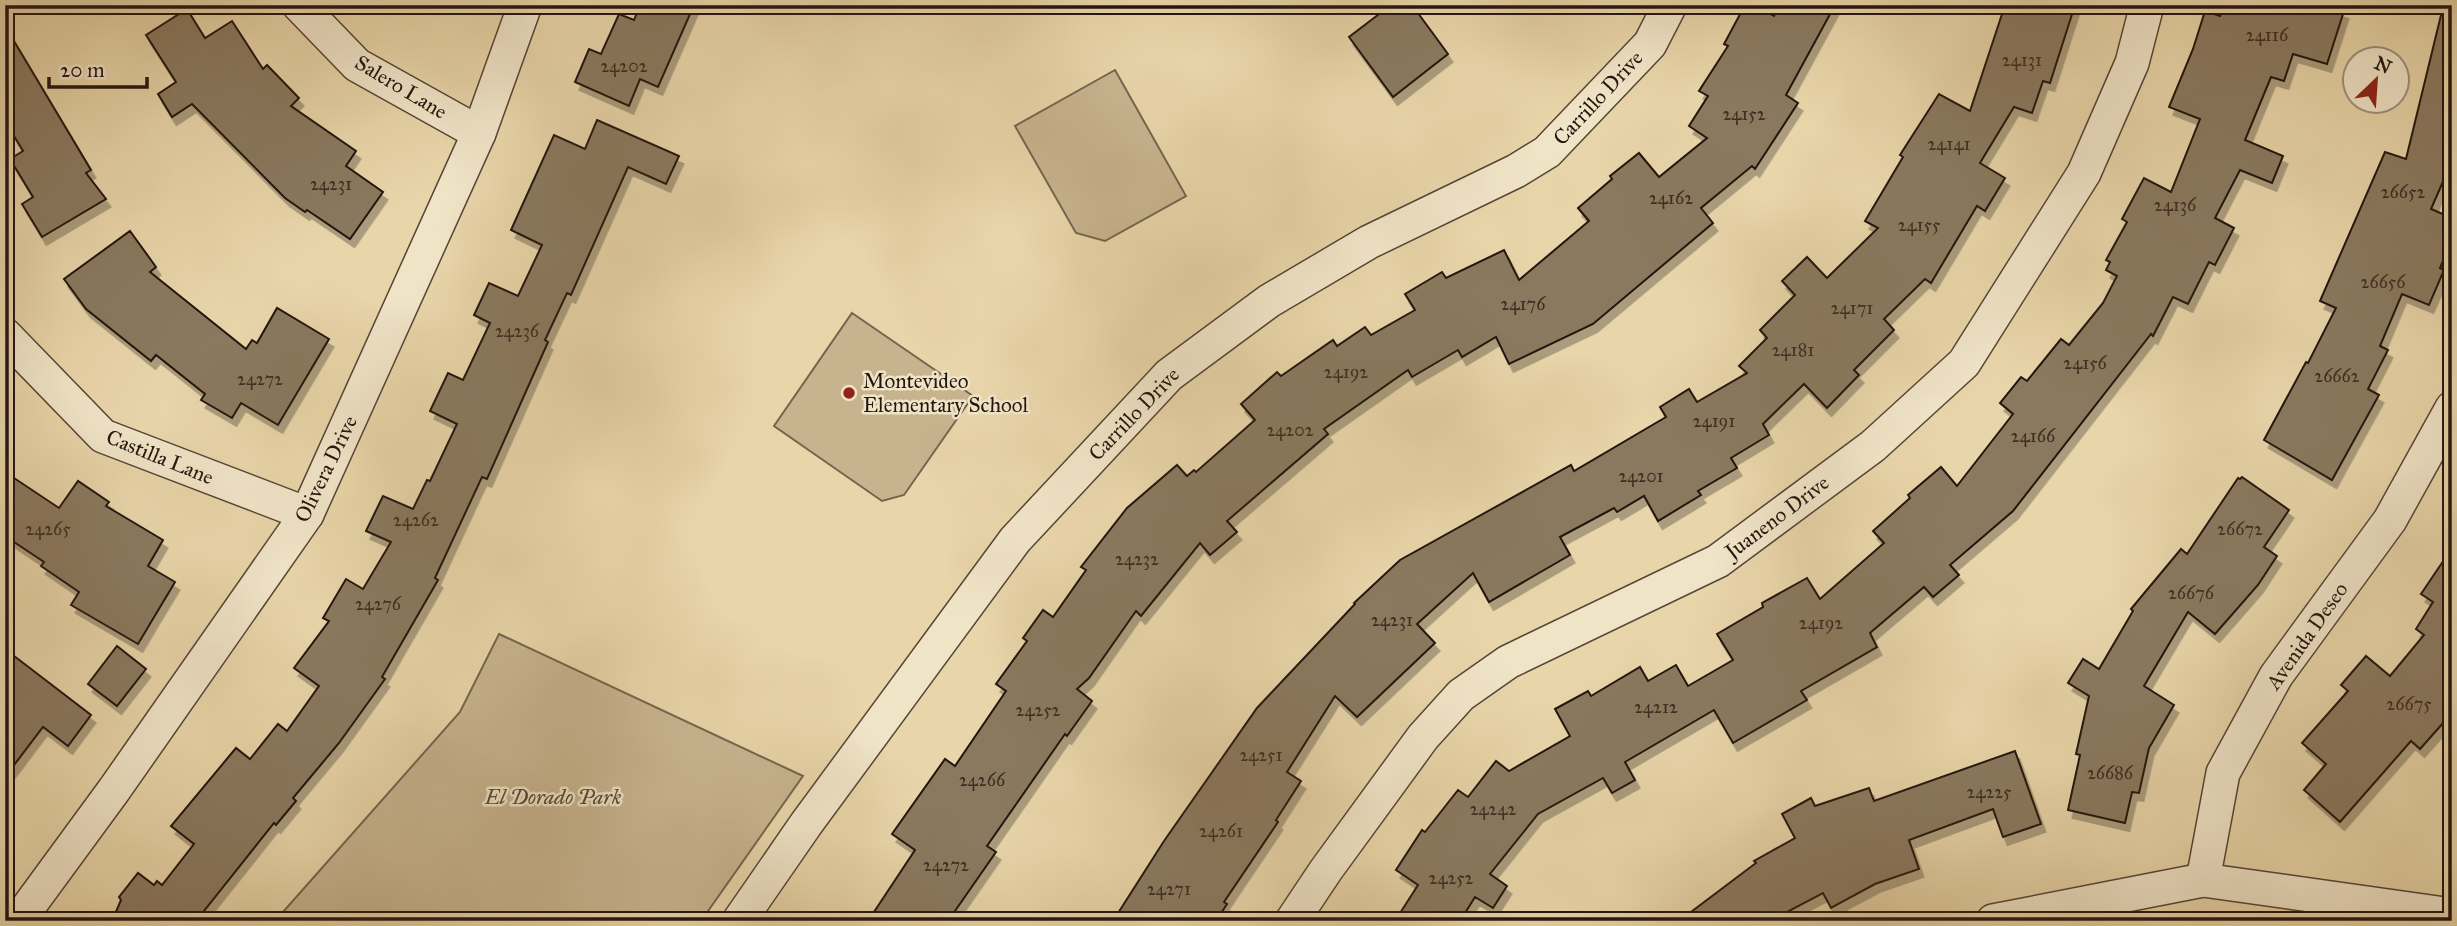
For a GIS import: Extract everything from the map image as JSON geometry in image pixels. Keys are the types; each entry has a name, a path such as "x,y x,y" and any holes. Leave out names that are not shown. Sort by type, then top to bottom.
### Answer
{"street":[{"name":"Salero Lane","path":"299,5 357,65 479,133"},
{"name":"Olivera Drive","path":"18,921 114,790 307,514 479,133 525,5"},
{"name":"Carrillo Drive","path":"739,921 806,824 1015,540 1168,375 1269,300 1369,242 1516,171 1547,152 1650,44 1671,5"},
{"name":"Juaneno Drive","path":"1292,921 1423,737 1461,695 1508,662 1718,561 1873,446 1964,363 2084,173 2133,63 2147,5"},
{"name":"Castilla Lane","path":"5,335 103,436 307,514"},
{"name":"Avenida Deseo","path":"2203,880 2223,772 2276,676 2390,520 2452,408"},
{"path":"1993,921 2203,880 2452,915"}],"green space":[{"path":"1115,70 1186,196 1105,241 1076,233 1015,126"},
{"path":"852,313 973,396 904,495 882,501 774,426"},
{"name":"El Dorado Park","path":"499,634 803,776 701,921 275,921 460,712"}],"building":[{"path":"640,5 694,5 658,87 640,79 629,106 575,82 589,49 601,54 619,14 634,20"},
{"path":"1391,5 1412,5 1448,54 1393,97 1349,37"},
{"path":"1745,5 1754,5 1774,16 1780,5 1835,5 1786,95 1798,103 1755,169 1752,166 1701,208 1713,223 1593,324 1509,364 1496,337 1462,357 1458,350 1412,377 1408,370 1324,429 1328,434 1227,521 1237,532 1210,555 1200,543 1141,616 1136,611 1089,678 1077,689 1092,701 1067,736 1065,734 987,846 996,852 948,921 868,921 915,850 892,834 945,759 955,766 1006,691 996,684 1027,641 1023,638 1043,610 1053,617 1086,570 1081,567 1127,508 1177,465 1187,476 1194,470 1196,472 1255,420 1241,404 1277,372 1281,376 1333,340 1337,346 1365,327 1371,335 1415,310 1405,294 1442,272 1446,278 1504,250 1519,280 1589,221 1578,208 1612,179 1610,176 1639,153 1659,177 1707,138 1689,126 1708,96 1699,91 1728,46 1724,44"},
{"path":"2005,5 2075,5 2050,83 2043,81 2032,113 2014,107 1980,163 2005,178 1985,211 1977,206 1931,283 1925,279 1884,319 1894,330 1854,370 1859,375 1827,408 1804,384 1763,424 1769,435 1731,458 1737,468 1698,491 1701,495 1658,521 1644,496 1617,512 1614,508 1560,537 1570,555 1489,602 1473,573 1417,624 1435,643 1357,717 1335,696 1287,772 1301,781 1276,820 1278,822 1224,902 1227,904 1216,921 1113,921 1164,841 1257,708 1354,603 1400,560 1571,465 1574,471 1666,417 1660,407 1689,389 1697,402 1747,373 1739,366 1767,338 1760,330 1795,295 1782,281 1807,257 1827,278 1878,228 1865,221 1903,157 1900,155 1939,94 1970,111"},
{"path":"2223,5 2324,5 2344,11 2327,64 2293,54 2284,81 2271,77 2245,140 2283,156 2272,183 2240,170 2215,218 2234,228 2215,265 2209,262 2188,304 2173,297 2153,336 2151,334 2013,511 1950,565 1959,575 1933,597 1924,587 1870,633 1877,647 1801,691 1807,700 1733,743 1714,710 1625,762 1635,780 1612,793 1603,778 1538,814 1490,874 1507,886 1493,908 1475,897 1460,921 1395,921 1418,885 1396,870 1422,830 1425,832 1458,790 1468,797 1496,761 1509,771 1570,736 1555,709 1588,691 1591,696 1640,667 1648,681 1676,665 1688,686 1733,660 1717,634 1763,607 1762,603 1807,578 1820,599 1884,543 1873,531 1910,498 1908,495 1941,467 1957,486 2013,414 2000,403 2021,377 2027,381 2061,339 2069,345 2103,303 2117,276 2106,270 2110,262 2106,260 2127,222 2122,219 2144,178 2171,192 2200,119 2169,107 2193,49 2205,11 2220,16"},
{"path":"187,9 205,38 232,21 263,69 267,65 299,98 291,106 356,151 346,166 383,192 350,239 285,198 192,104 172,117 158,94 176,82 146,35"},
{"path":"2442,11 2452,13 2452,161 2431,209 2452,218 2452,240 2440,268 2444,270 2429,305 2402,294 2380,346 2388,350 2368,389 2379,395 2332,480 2264,440 2336,308 2320,301 2385,152 2406,159"},
{"path":"5,26 91,170 86,173 106,199 42,237 22,204 33,197 10,159 23,151 5,121"},
{"path":"597,120 679,156 666,184 628,167 571,295 567,293 545,340 548,342 487,479 482,477 435,578 438,580 382,677 385,679 339,743 293,798 296,801 276,825 274,823 196,921 112,921 121,900 119,897 138,873 154,885 157,881 162,885 194,844 171,826 236,748 250,759 278,724 287,731 319,686 294,668 329,621 323,618 346,579 363,589 391,542 366,531 383,496 413,509 427,480 430,481 457,424 430,411 448,373 463,380 490,323 474,315 489,283 518,296 542,245 511,230 554,135 585,149"},
{"path":"130,231 156,267 150,272 246,349 252,340 257,343 277,308 329,339 278,425 241,403 232,418 201,400 205,394 156,355 151,361 86,309 64,279"},
{"path":"5,472 59,508 78,481 109,502 106,506 163,540 148,566 175,582 138,644 71,605 79,592 41,566 44,562 5,536"},
{"path":"2242,477 2289,510 2264,547 2277,556 2258,585 2215,634 2188,612 2144,686 2174,705 2149,748 2139,793 2132,792 2125,823 2068,810 2080,755 2076,754 2089,696 2068,683 2083,659 2099,669 2133,611 2131,609 2181,549 2187,554 2238,478"},
{"path":"2452,548 2452,713 2420,749 2411,741 2340,822 2304,790 2326,764 2302,743 2348,691 2341,685 2366,656 2390,676 2424,635 2416,629 2433,602 2421,594"},
{"path":"117,646 146,669 117,706 88,684"},
{"path":"5,649 91,715 68,746 43,727 5,777"},
{"path":"2015,751 2041,824 2003,837 1993,809 1909,840 1919,869 1875,884 1831,908 1823,893 1770,921 1679,921 1756,863 1754,861 1795,838 1782,814 1811,798 1815,806 1869,788 1874,801"}],"place":[{"name":"Montevideo Elementary School","path":"849,393"}]}
